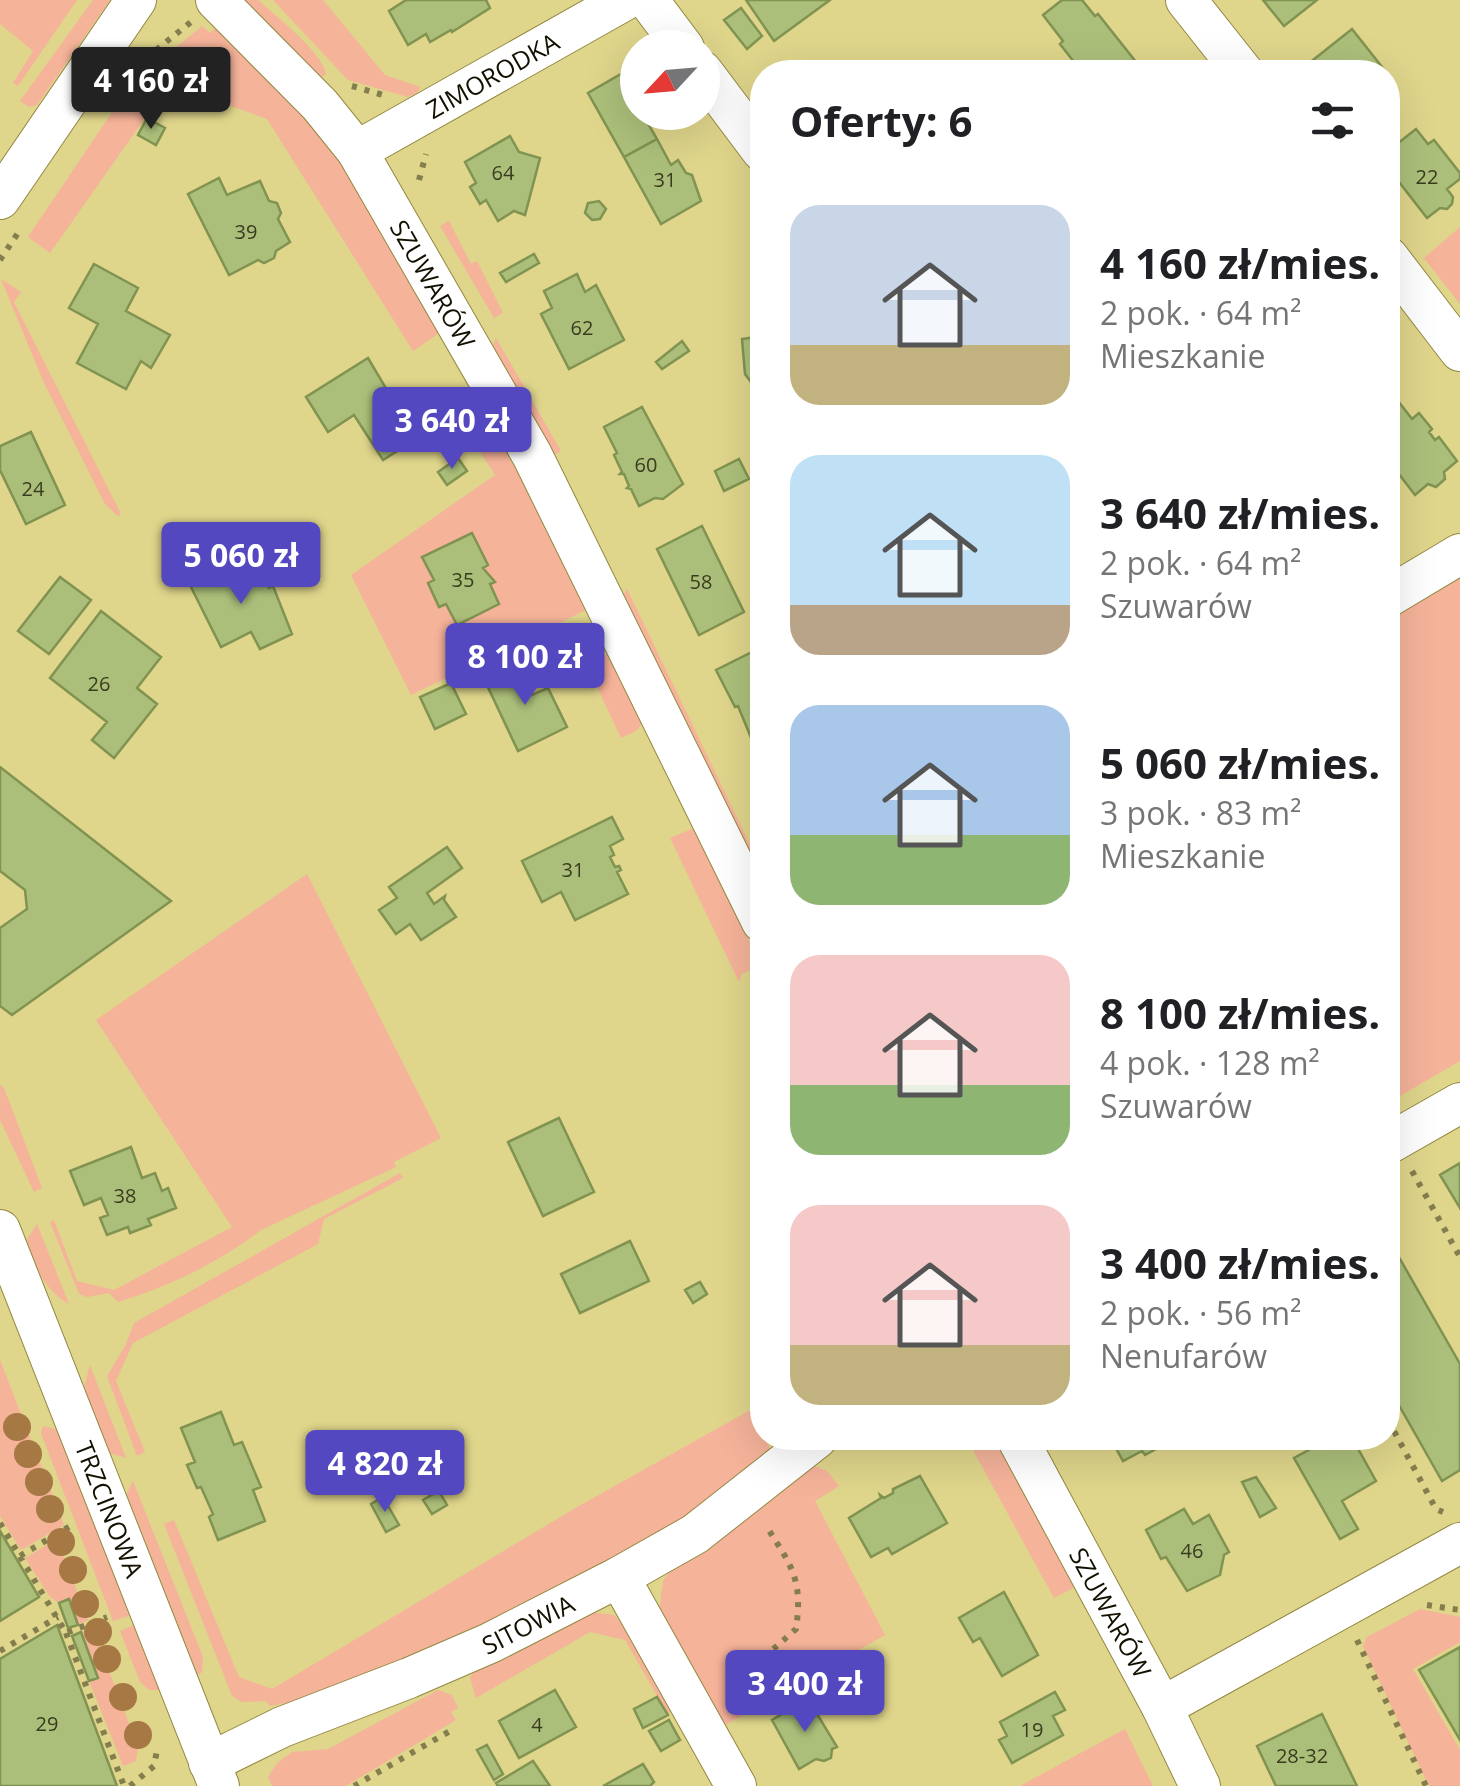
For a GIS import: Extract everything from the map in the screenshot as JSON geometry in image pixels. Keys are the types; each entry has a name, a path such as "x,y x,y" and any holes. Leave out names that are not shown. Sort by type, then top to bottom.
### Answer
{"street":[{"path":"0,199 136,0"},
{"name":"SZUWARÓW","path":"216,0 320,105 358,151 532,455 750,898"},
{"name":"ZIMORODKA","path":"358,151 625,0"},
{"path":"648,0 670,30"},
{"path":"1186,0 1233,60"},
{"path":"720,96 750,135"},
{"path":"1400,273 1460,351"},
{"path":"1400,590 1460,554"},
{"path":"1400,1137 1460,1103"},
{"name":"TRZCINOWA","path":"0,1230 214,1774"},
{"name":"SITOWIA","path":"214,1774 282,1727 490,1643 618,1577 695,1534 801,1450"},
{"name":"SZUWARÓW","path":"1023,1450 1162,1706 1200,1786"},
{"path":"1162,1706 1324,1616 1455,1526"},
{"path":"618,1577 736,1786"}],"path":[{"path":"1428,1162 1412,1171 1460,1257"},
{"path":"1400,1442 1436,1509 1455,1526"},
{"path":"704,1728 744,1676 796,1630 800,1599 791,1565 746,1495"},
{"path":"0,1522 66,1633 127,1786 154,1766 157,1750"},
{"path":"20,1556 72,1525"},
{"path":"1324,1616 1355,1636 1426,1786"},
{"path":"66,1633 106,1617"},
{"path":"0,1651 58,1618"},
{"path":"354,1786 450,1731"}],"shaded area":[{"path":"0,0 77,0 18,86 13,83 33,51 0,24"},
{"path":"93,0 110,0 37,105 29,107 20,101"},
{"path":"246,0 258,0 297,34 316,55 326,74 320,79"},
{"path":"273,0 323,0 385,75 420,87 418,92 408,97 348,80"},
{"path":"219,24 274,76 333,150 441,332 413,351 267,119 214,100 204,102 201,92 173,95 152,67 202,26 210,33"},
{"path":"131,84 150,111 50,253 28,237"},
{"path":"449,221 471,264 477,261 503,313 494,318 440,226"},
{"path":"1460,227 1460,304 1424,258"},
{"path":"1,279 21,292 14,302 121,514 118,516 105,504 44,383"},
{"path":"496,338 561,451 554,455 491,349"},
{"path":"468,399 480,400 588,609 411,695 351,575 495,475 452,408"},
{"path":"1460,573 1460,1061 1400,1096 1400,610"},
{"path":"627,589 750,844 750,854 621,600"},
{"path":"609,653 643,722 636,731 621,738 586,664"},
{"path":"694,828 750,943 750,970 742,974 739,982 670,838"},
{"path":"307,874 441,1138 394,1162 396,1167 261,1230 211,1263 156,1289 118,1302 109,1293 87,1297 79,1294 50,1222 54,1220 77,1281 114,1290 232,1227 96,1020"},
{"path":"0,1085 42,1188 34,1192 0,1120"},
{"path":"400,1173 403,1178 324,1219 318,1244 133,1343 116,1381 145,1452 137,1456 107,1376 134,1323"},
{"path":"37,1224 69,1304 47,1285 37,1269 26,1241"},
{"path":"0,1360 64,1525 21,1550 0,1516"},
{"path":"90,1365 126,1458 103,1451 83,1392"},
{"path":"750,1410 750,1450 770,1450 763,1465 652,1540 536,1605 306,1699 270,1706 266,1701 242,1702 232,1696 164,1524 174,1520 239,1677 272,1689 579,1506"},
{"path":"43,1426 59,1430 132,1615 113,1621 41,1433"},
{"path":"973,1450 1003,1450 1077,1586 1054,1598"},
{"path":"815,1466 827,1471 839,1486 815,1501 885,1635 720,1728 659,1612 663,1581 674,1565"},
{"path":"133,1481 203,1657 202,1672 193,1679 123,1501"},
{"path":"57,1539 88,1620 78,1625 69,1600 59,1603 50,1597 25,1558"},
{"path":"1420,1609 1460,1617 1460,1642 1413,1669 1460,1750 1460,1786 1430,1786 1363,1646 1367,1637"},
{"path":"589,1612 614,1615 637,1638 674,1703 668,1715 625,1640 590,1632 476,1698 470,1678 476,1669"},
{"path":"136,1624 163,1690 149,1690 140,1682 120,1631"},
{"path":"93,1629 138,1747 136,1761 123,1766 89,1681 97,1678 81,1632"},
{"path":"438,1690 452,1695 458,1708 451,1712 456,1720 346,1786 272,1786 268,1777 277,1763 292,1752 328,1749"},
{"path":"1125,1729 1153,1786 1020,1786"}],"building":[{"path":"406,0 486,0 490,8 452,32 430,42 426,34 408,45 389,11"},
{"path":"746,0 830,0 774,41"},
{"path":"1062,0 1082,0 1134,60 1073,60 1043,15"},
{"path":"1263,0 1317,0 1284,26"},
{"path":"741,8 762,36 747,49 724,20"},
{"path":"1352,29 1377,60 1313,60"},
{"path":"620,75 620,130 652,130 657,139 624,157 588,93"},
{"path":"147,118 165,128 156,145 138,135"},
{"path":"1416,129 1428,144 1434,140 1460,173 1460,179 1447,189 1453,197 1447,209 1440,208 1427,218 1400,183 1400,142"},
{"path":"510,136 519,152 540,158 525,215 514,211 498,221 486,200 480,204 470,187 476,183 465,162"},
{"path":"657,139 671,165 678,160 686,173 692,175 701,201 661,224 624,157"},
{"path":"219,178 227,195 260,181 269,201 277,203 281,213 278,219 290,242 276,251 274,258 264,263 258,260 229,275 188,194"},
{"path":"599,201 606,209 600,219 592,220 585,213 588,203"},
{"path":"534,254 539,263 506,282 500,273"},
{"path":"94,264 138,288 126,311 170,335 151,368 141,361 126,389 77,363 98,324 69,308"},
{"path":"577,274 585,292 596,285 624,340 569,369 541,314 552,308 544,291"},
{"path":"750,338 750,381 745,374 742,339"},
{"path":"682,341 689,351 662,369 656,362"},
{"path":"368,358 416,439 383,460 354,415 328,432 306,397"},
{"path":"1400,404 1412,419 1419,413 1432,429 1429,432 1435,440 1439,437 1457,461 1444,472 1445,479 1436,487 1428,484 1415,495 1400,476"},
{"path":"642,407 683,484 663,499 655,498 639,506 627,488 624,474 620,474 614,455 617,453 604,427"},
{"path":"31,432 65,505 26,524 0,470 0,446"},
{"path":"458,458 467,471 447,485 438,472"},
{"path":"739,459 749,479 724,491 715,471"},
{"path":"702,526 744,612 699,635 657,549"},
{"path":"472,533 488,565 483,568 495,582 490,584 499,604 457,625 446,604 439,607 428,583 434,580 422,557"},
{"path":"222,564 231,583 260,569 269,588 273,586 292,634 260,649 251,632 221,647 188,581"},
{"path":"60,577 91,600 49,654 18,631"},
{"path":"101,611 161,657 137,688 157,704 114,758 92,740 107,722 50,678"},
{"path":"750,653 750,735 738,706 735,707 716,670"},
{"path":"526,664 535,683 528,687 532,695 548,688 567,727 518,751 486,683"},
{"path":"451,683 466,714 435,729 420,697"},
{"path":"0,767 171,901 12,1015 0,1006 0,928 27,909 25,890 0,871"},
{"path":"612,817 623,839 610,846 614,855 610,857 621,870 617,872 628,894 575,920 561,892 542,902 522,861"},
{"path":"447,847 462,868 427,893 434,904 445,896 456,917 421,940 410,924 396,934 379,910 397,898 389,887"},
{"path":"559,1118 594,1192 543,1216 508,1142"},
{"path":"131,1147 142,1178 155,1173 162,1191 168,1188 176,1208 148,1219 151,1225 130,1233 128,1227 107,1235 100,1218 108,1215 101,1198 84,1205 70,1171"},
{"path":"1460,1163 1460,1208 1440,1175"},
{"path":"630,1241 649,1281 580,1313 561,1274"},
{"path":"1400,1259 1460,1364 1460,1470 1442,1481 1400,1407"},
{"path":"700,1282 707,1294 693,1303 685,1290"},
{"path":"221,1412 234,1445 242,1442 261,1487 253,1490 265,1521 218,1540 209,1517 213,1514 187,1465 195,1462 181,1428"},
{"path":"1117,1450 1154,1450 1145,1455 1142,1451 1123,1461"},
{"path":"1309,1450 1359,1450 1376,1481 1342,1501 1358,1529 1340,1539 1294,1458"},
{"path":"920,1476 947,1523 892,1554 888,1548 871,1557 849,1518 881,1498 880,1495 884,1498"},
{"path":"1256,1477 1276,1508 1260,1517 1242,1482"},
{"path":"439,1491 447,1505 432,1514 423,1500"},
{"path":"383,1497 399,1525 386,1532 371,1504"},
{"path":"1184,1509 1193,1524 1209,1515 1229,1552 1224,1555 1220,1575 1187,1591 1166,1557 1161,1559 1146,1530"},
{"path":"0,1531 39,1597 0,1621"},
{"path":"1004,1592 1038,1655 1002,1676 980,1638 973,1642 959,1618"},
{"path":"69,1599 78,1625 68,1628 59,1603"},
{"path":"57,1625 117,1786 0,1786 0,1659"},
{"path":"81,1632 98,1678 89,1681 72,1636"},
{"path":"1460,1647 1460,1740 1419,1670"},
{"path":"555,1690 576,1727 519,1758 499,1721"},
{"path":"1055,1692 1065,1710 1053,1716 1063,1735 1012,1763 999,1740 1007,1736 1000,1722"},
{"path":"657,1697 668,1715 643,1728 634,1709"},
{"path":"808,1699 837,1747 832,1749 831,1758 816,1759 799,1769 772,1720"},
{"path":"1322,1714 1357,1786 1276,1786 1257,1746"},
{"path":"669,1720 680,1740 661,1751 649,1731"},
{"path":"487,1745 503,1774 494,1780 477,1750"},
{"path":"533,1761 550,1786 496,1783"},
{"path":"643,1764 654,1782 650,1786 603,1786"}]}
